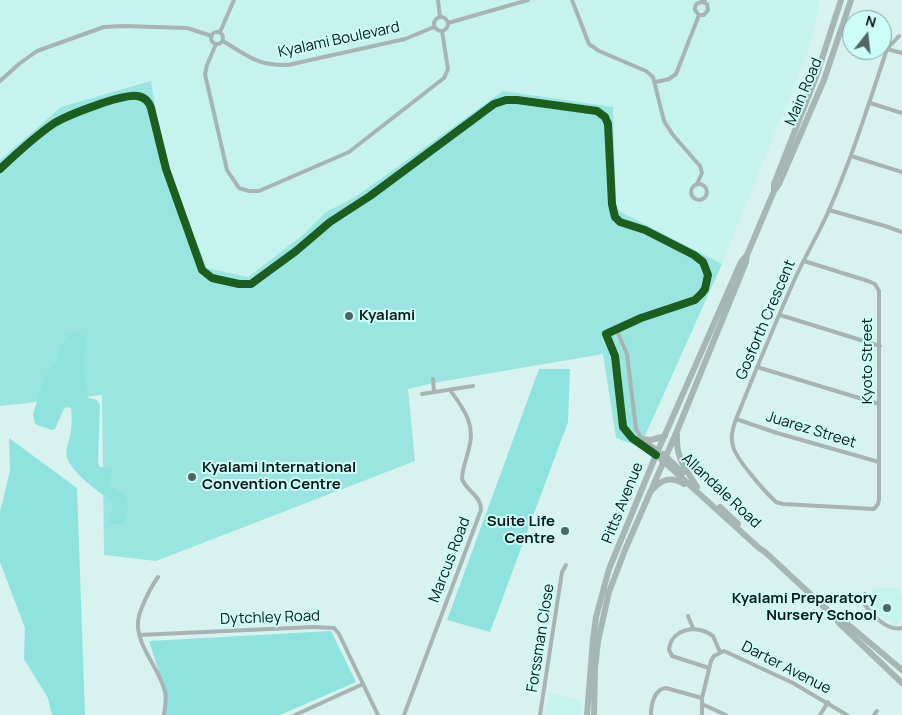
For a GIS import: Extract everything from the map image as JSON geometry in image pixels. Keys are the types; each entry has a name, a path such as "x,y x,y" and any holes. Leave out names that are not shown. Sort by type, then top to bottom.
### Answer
{"main road":[{"path":"834,21 837,0"},
{"name":"Main Road","path":"774,191 774,184 816,77 841,0"},
{"name":"Main Road","path":"734,284 746,262 747,255 774,191 779,184 824,80 851,2"},
{"name":"Pitts Avenue","path":"594,715 595,669 602,617 616,572 677,431 734,284"},
{"name":"Pitts Avenue","path":"587,715 593,639 602,591 657,452 734,284"},
{"path":"677,431 679,457 696,488"},
{"path":"642,438 651,440 665,436"},
{"name":"Allandale Road","path":"657,452 836,618 902,683"},
{"path":"648,495 658,484 669,479 696,488"},
{"name":"Allandale Road","path":"836,618 844,621 902,670"}],"street":[{"path":"220,32 234,0"},
{"path":"438,0 440,17"},
{"path":"448,23 528,0"},
{"path":"572,0 589,44 599,51 646,70 654,76 661,114 668,128 700,166 702,173 698,184 693,186 692,193 696,199 701,199 706,195 707,190 702,184 698,184"},
{"path":"704,1 708,6 708,10 705,14 699,15 695,10 695,6 699,2 704,1"},
{"path":"656,82 669,79 676,74 699,15"},
{"path":"440,17 448,23"},
{"path":"440,17 435,20 434,27 437,30 442,31 447,28 448,23"},
{"path":"0,81 37,51 104,27 187,28 212,36"},
{"name":"Kyalami Boulevard","path":"223,41 262,63 288,65 405,39 434,27"},
{"path":"220,32 223,36 223,41 216,44 207,65 206,74 227,170 240,188 259,192 349,152 444,78 448,66 442,31"},
{"path":"212,36 215,32 220,32"},
{"path":"212,36 212,41 216,44"},
{"name":"Gosforth Crescent","path":"892,44 899,36"},
{"name":"Gosforth Crescent","path":"871,510 776,502 742,462 734,450 732,438 736,419 780,314 829,210 851,156 884,60"},
{"path":"0,168 42,132 61,119 127,97 136,96 144,98 151,108 166,169 202,270 212,278 248,285 296,251 330,222 370,196 498,102 517,100 597,110 605,117 608,124 612,204 615,217 620,222 645,230 694,255 703,262 708,275 705,288 695,300 653,313 606,334 615,356 623,427 632,438 657,452"},
{"path":"870,103 902,112"},
{"path":"851,156 902,172"},
{"path":"829,210 902,232"},
{"name":"Kyoto Street","path":"804,260 868,281 877,286 880,295 878,504 876,508 871,510"},
{"path":"780,314 880,346"},
{"path":"616,329 627,354 634,421 637,432 657,452"},
{"path":"758,367 879,404"},
{"path":"433,379 434,392"},
{"path":"422,394 473,386"},
{"name":"Marcus Road","path":"404,715 481,510 478,498 465,485 462,479 471,439 470,422 468,415 450,390"},
{"name":"Juarez Street","path":"736,419 777,433 879,462"},
{"name":"Forssman Close","path":"540,715 562,572 566,565"},
{"path":"158,577 150,589 138,621 139,635 165,690 164,715"},
{"path":"865,594 864,605 872,613 891,628 902,628"},
{"path":"688,616 693,628"},
{"name":"Dytchley Road","path":"139,635 332,628 338,631 378,715"},
{"path":"709,668 675,657 669,652 669,646 674,638 693,628 711,634 720,652"},
{"name":"Darter Avenue","path":"702,715 702,698 712,658 724,650 794,683 847,715"},
{"path":"295,715 363,684"},
{"path":"651,715 652,703 657,692 662,688 702,698"},
{"path":"820,715 828,702"},
{"path":"702,704 726,715"}],"shaded area":[{"path":"0,0 819,0 818,13 809,49 722,264 616,208 613,107 357,196 326,212 303,235 249,277 207,268 167,161 160,133 61,107 0,160"},
{"name":"Kyalami","path":"151,81 164,151 181,202 207,268 248,277 303,235 326,212 357,196 503,91 613,107 616,208 722,264 640,447 616,438 603,354 433,383 408,389 415,461 156,561 104,555 102,395 0,406 0,160 61,107"},
{"path":"75,332 81,334 86,340 83,359 87,394 89,398 97,400 100,405 98,463 100,467 110,468 112,471 109,485 124,494 128,505 125,521 121,524 110,524 112,502 81,477 69,463 67,450 72,418 71,408 66,407 64,409 55,429 52,430 35,423 33,414 49,370 57,362 61,346 67,336"},
{"path":"539,369 570,369 568,422 490,632 447,620"},
{"path":"9,438 77,488 85,715 52,715 48,698 24,659 25,628 0,562 0,512 10,471"},
{"name":"Kyalami Preparatory Nursery School","path":"873,588 900,588 900,594 902,595 902,620 898,623 897,628 891,625 893,623 889,619 886,621 873,609 870,592"},
{"path":"331,631 356,682 280,715 166,715 165,690 149,641"},
{"path":"549,693 581,701 581,715 545,715"}],"cycle path":[{"path":"0,169 32,140 60,120 120,98 130,96 142,97 151,108 166,169 202,270 212,278 239,284 251,284 296,251 330,222 370,196 494,104 506,100 517,100 597,111 605,117 608,124 612,204 615,217 620,222 645,230 694,255 703,262 708,275 705,289 695,300 641,318 606,334 615,356 623,427 632,438 656,455"}],"place":[{"name":"Kyalami","path":"349,316"},
{"name":"Kyalami International Convention Centre","path":"192,477"},
{"name":"Suite Life Centre","path":"565,531"},
{"name":"Kyalami Preparatory Nursery School","path":"887,608"}]}
